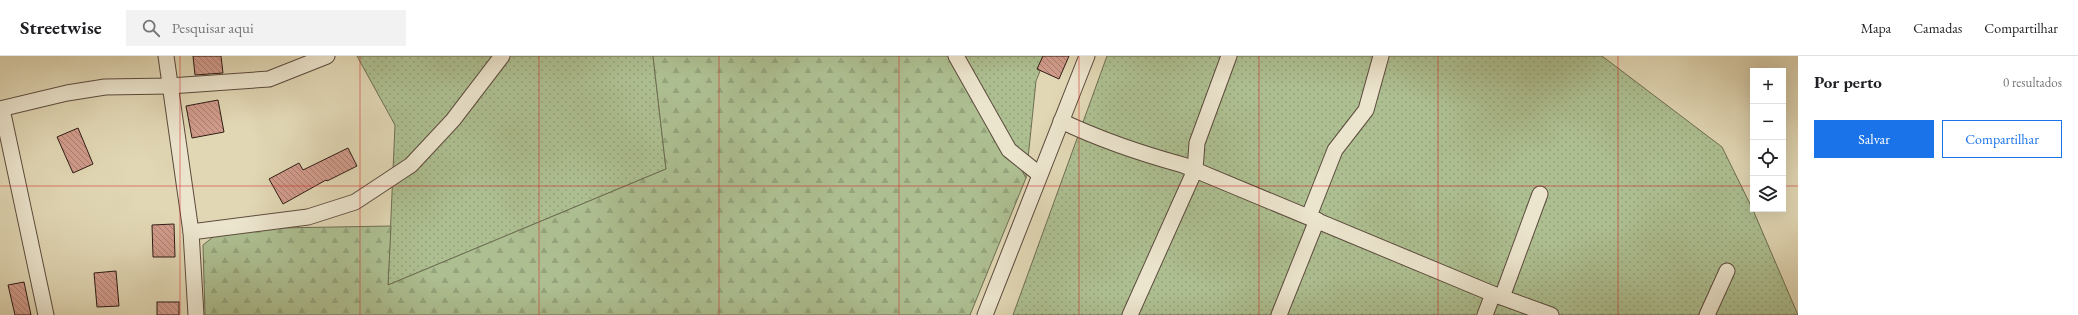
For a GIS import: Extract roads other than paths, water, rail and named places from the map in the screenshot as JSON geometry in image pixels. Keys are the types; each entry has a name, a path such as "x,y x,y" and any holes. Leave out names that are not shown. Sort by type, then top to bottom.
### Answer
{"street":[{"path":"166,56 191,232 196,315"},
{"path":"46,315 1,109 75,92 105,88 270,80 327,56"},
{"path":"191,232 308,217 355,202 411,165 453,120 502,56"},
{"path":"956,56 1009,150 1039,174"},
{"path":"984,315 1086,56"},
{"path":"1130,315 1195,170 1197,142 1229,56"},
{"path":"1279,315 1335,150 1366,110 1381,56"},
{"path":"1060,121 1106,142 1134,152 1183,164 1498,295 1551,315"},
{"path":"1485,315 1498,295 1540,194"},
{"path":"1707,315 1727,271"}]}
